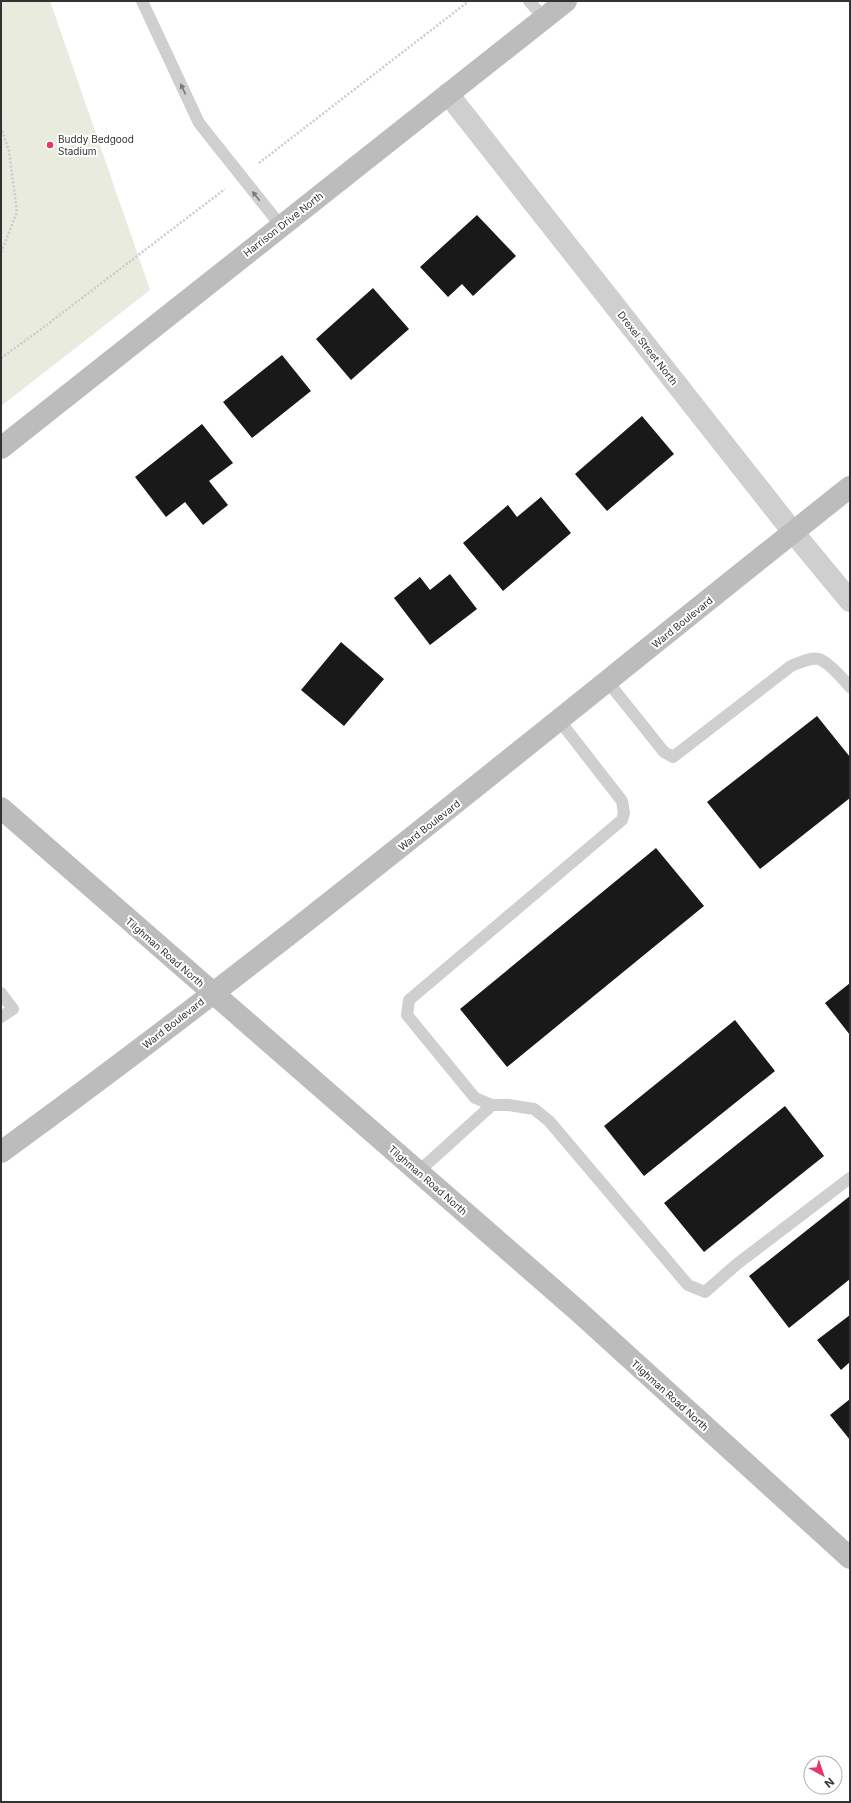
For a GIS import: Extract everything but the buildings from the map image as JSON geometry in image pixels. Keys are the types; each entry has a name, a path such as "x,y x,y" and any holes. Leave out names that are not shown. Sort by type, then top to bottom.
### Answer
{"street":[{"name":"Harrison Drive North","path":"1,448 566,1"},
{"name":"Drexel Street North","path":"448,94 793,532 850,601"},
{"name":"Ward Boulevard","path":"1,1152 88,1089 437,819 850,487"},
{"name":"Tilghman Road North","path":"1,808 578,1311 850,1558"}],"lane":[{"path":"142,1 199,123 281,226"},
{"path":"529,1 544,18"},
{"path":"608,682 664,752 673,757 791,666 808,660 819,659 832,669 850,687"},
{"path":"559,720 622,801 624,813 622,820 409,1000 407,1015 475,1098 492,1105 508,1105 534,1109 549,1121 688,1285 705,1292 738,1264 850,1178"},
{"path":"1,993 13,1009 1,1017"},
{"path":"418,1172 492,1105"}],"path":[{"path":"1,127 9,151 18,212 1,253"}],"shaded area":[{"name":"Buddy Bedgood Stadium","path":"1,1 50,1 150,290 1,406"}],"place":[{"name":"Buddy Bedgood Stadium","path":"50,145"}]}
